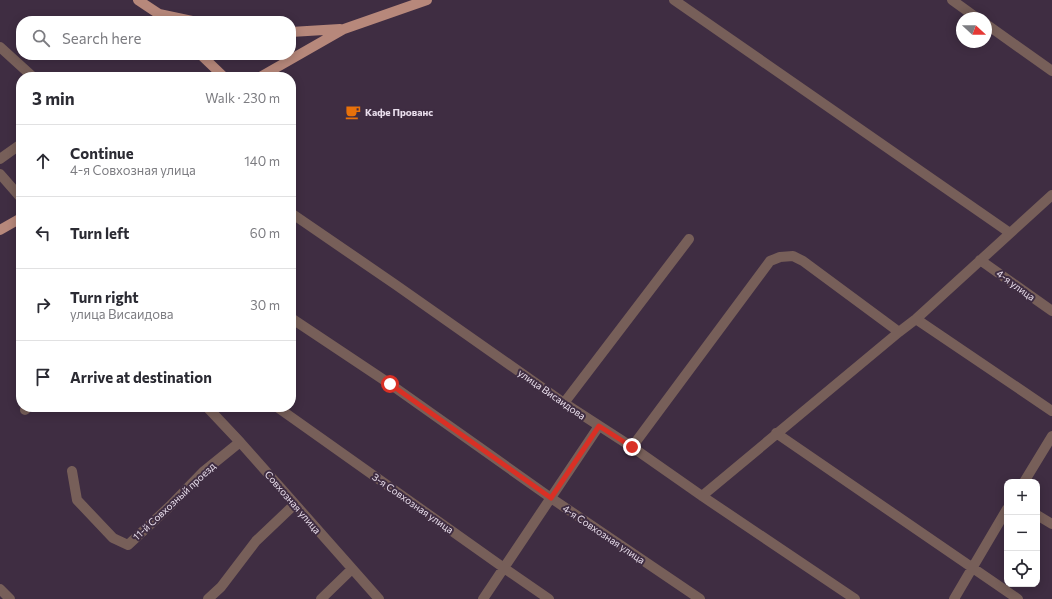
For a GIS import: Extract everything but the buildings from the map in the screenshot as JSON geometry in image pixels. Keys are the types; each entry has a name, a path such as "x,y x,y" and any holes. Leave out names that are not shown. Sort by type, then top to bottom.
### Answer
{"main road":[{"path":"138,0 159,16"},
{"path":"296,56 344,29 427,0"},
{"path":"296,32 344,29"},
{"path":"206,60 219,72"},
{"path":"269,72 290,60"},
{"path":"0,230 16,221"}],"street":[{"path":"674,0 1010,233"},
{"path":"952,0 969,12"},
{"path":"992,28 1052,71"},
{"path":"0,47 28,72"},
{"path":"0,159 16,148"},
{"path":"0,174 16,192"},
{"path":"702,496 898,332 916,319 1010,233 1050,200"},
{"name":"улица Висаидова","path":"296,216 564,403 632,447 855,599"},
{"path":"564,403 689,239"},
{"path":"632,447 770,261 780,257 793,256 803,261 898,332"},
{"name":"4-я улица","path":"980,260 1052,311"},
{"path":"916,319 1052,411"},
{"name":"4-я Совхозная улица","path":"296,321 390,384 551,498 700,599"},
{"name":"Совхозная улица","path":"212,412 379,599"},
{"name":"3-я Совхозная улица","path":"284,412 549,599"},
{"path":"483,599 599,426"},
{"path":"776,433 1018,599"},
{"path":"1026,479 1052,436"},
{"name":"11-й Совхозный проезд","path":"72,471 77,500 113,538 128,544 170,506 203,472 240,442"},
{"path":"208,599 220,587 256,541 295,504"},
{"path":"954,599 1004,515"},
{"path":"1040,517 1052,524"},
{"path":"321,599 352,569"},
{"path":"0,589 10,599"}],"place":[{"name":"Кафе Прованс","path":"353,112"}],"route":[{"path":"390,384 551,498 599,426 632,447"}]}
